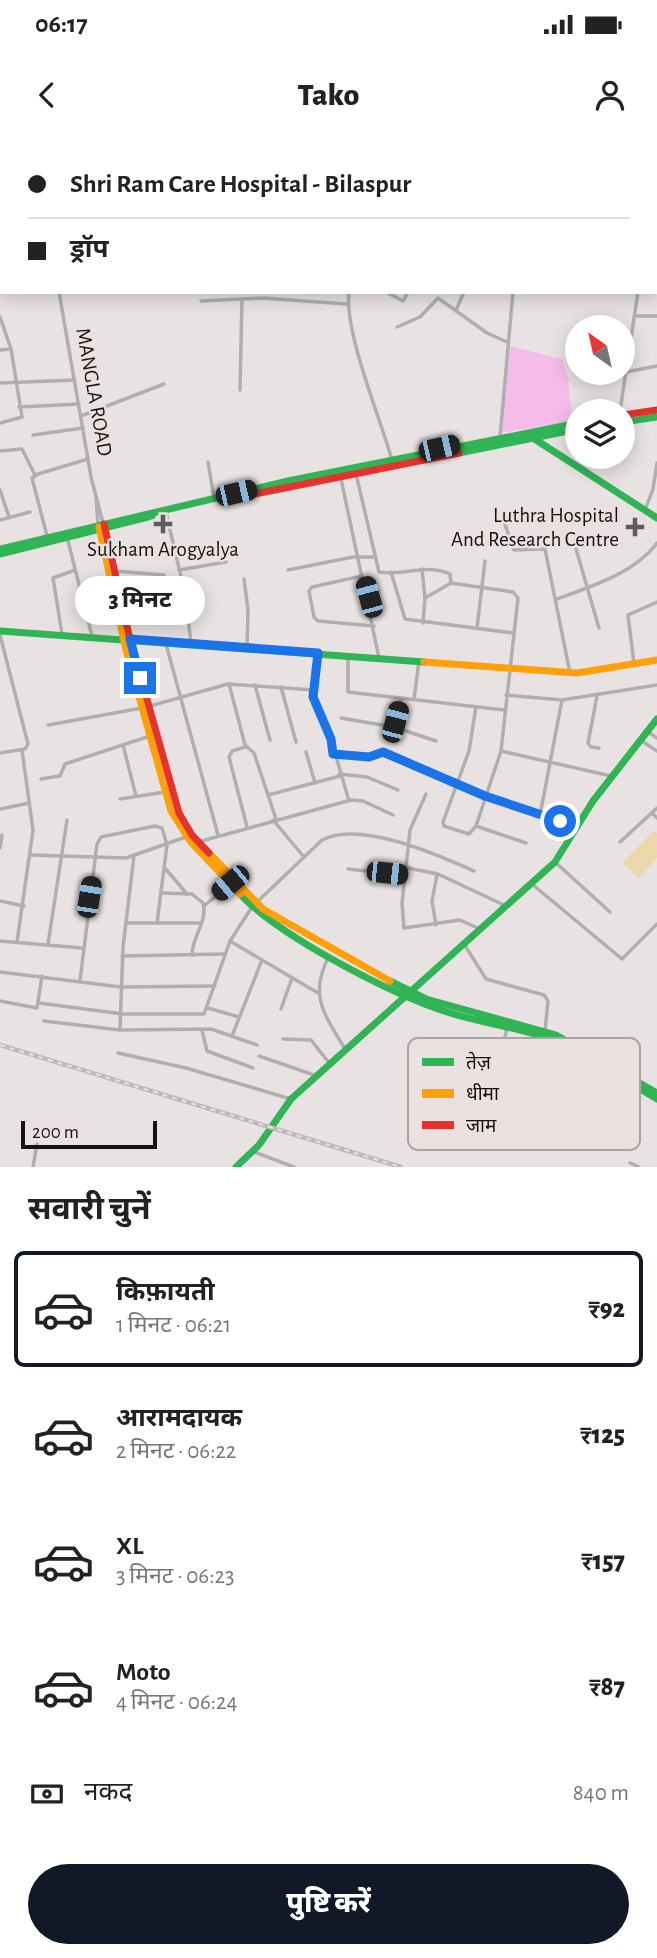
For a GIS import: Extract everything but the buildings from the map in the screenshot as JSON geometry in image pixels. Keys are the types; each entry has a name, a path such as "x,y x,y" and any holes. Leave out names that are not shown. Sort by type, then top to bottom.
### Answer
{"main road":[{"path":"635,413 657,410"},
{"path":"635,420 657,417"},
{"path":"0,549 500,436 565,425"},
{"path":"0,549 67,537 214,498 565,431"},
{"path":"531,437 657,518"},
{"path":"101,526 122,601 127,638"},
{"path":"101,526 145,708 176,804 190,836"},
{"path":"0,633 127,638 570,673 657,660"},
{"path":"145,708 150,736 175,821 230,883 254,905 329,956 449,1013 548,1038"},
{"path":"236,1167 253,1151 291,1099 345,1049 410,995 506,906 533,885 555,862 593,801 657,719"},
{"path":"196,843 254,905 410,995 454,1009 545,1031 558,1038"},
{"path":"640,1084 657,1093"},
{"path":"640,1091 657,1099"}],"street":[{"name":"MANGLA ROAD","path":"59,294 101,526"},
{"path":"349,294 347,304 360,360 392,462"},
{"path":"391,294 403,301 407,294"},
{"path":"456,310 463,294"},
{"path":"500,436 513,294"},
{"path":"638,294 635,316 657,316"},
{"path":"201,301 262,298 347,304"},
{"path":"397,327 419,317 438,298 487,333 507,342"},
{"path":"240,390 242,299"},
{"path":"0,317 11,349 21,418 0,423"},
{"path":"0,350 11,349"},
{"path":"635,370 657,366"},
{"path":"0,383 75,380"},
{"path":"81,416 164,384"},
{"path":"19,407 79,404"},
{"path":"33,435 83,428"},
{"path":"0,451 23,449 35,475"},
{"path":"48,537 32,481 35,475 88,459"},
{"path":"208,462 214,498"},
{"path":"645,510 653,489 657,463"},
{"path":"356,472 379,572 422,569 449,573 451,583"},
{"path":"340,475 379,658"},
{"path":"0,490 9,517"},
{"path":"0,520 30,512"},
{"path":"166,513 187,605 191,643"},
{"path":"503,519 514,550 545,548 570,673"},
{"path":"67,537 92,636"},
{"path":"557,599 586,589 644,558 657,543"},
{"path":"576,549 599,628"},
{"path":"288,570 358,557 375,557"},
{"path":"477,628 485,561"},
{"path":"179,570 226,562"},
{"path":"422,569 425,597 423,623"},
{"path":"62,634 53,578 75,570"},
{"path":"114,571 164,575"},
{"path":"391,572 403,618 423,623 513,633"},
{"path":"363,575 312,587 309,591 314,617 318,621 374,626"},
{"path":"244,579 248,610 247,648"},
{"path":"425,597 451,583 513,592 517,596 501,751 476,825 469,834 443,824 469,751 476,707"},
{"path":"122,601 187,605"},
{"path":"634,664 628,615 657,602"},
{"path":"0,633 28,744 22,750 0,753"},
{"path":"165,641 218,835"},
{"path":"318,653 313,690 349,800"},
{"path":"348,655 346,691 504,710"},
{"path":"414,699 419,662"},
{"path":"0,672 9,671"},
{"path":"48,725 145,708 228,684 313,690"},
{"path":"228,684 245,747 254,753 274,820 304,857"},
{"path":"255,685 270,740"},
{"path":"506,695 562,700 657,685"},
{"path":"281,687 296,742"},
{"path":"597,696 588,743 591,747 599,748"},
{"path":"394,727 401,699"},
{"path":"540,815 562,700"},
{"path":"341,718 394,727 436,741"},
{"path":"648,732 657,738"},
{"path":"41,779 60,776 65,764 150,736"},
{"path":"642,741 657,751"},
{"path":"123,745 136,796"},
{"path":"245,747 232,751 229,757 247,827"},
{"path":"17,942 33,830 22,750"},
{"path":"501,751 613,777"},
{"path":"306,752 315,783"},
{"path":"333,754 369,757 382,752 485,796 578,828"},
{"path":"268,795 340,775 367,777 398,790"},
{"path":"120,799 165,792"},
{"path":"426,794 411,825 402,903 404,928 464,920 480,929"},
{"path":"196,843 349,800 363,801 393,815"},
{"path":"0,809 29,803"},
{"path":"620,842 657,808"},
{"path":"652,813 657,818"},
{"path":"48,944 67,820"},
{"path":"476,825 526,843"},
{"path":"80,981 95,857 98,841 103,836 155,826 162,828 167,845 157,923"},
{"path":"0,848 2,835"},
{"path":"40,1003 121,1013 202,1014 208,1008 230,941 254,905 322,840 336,835 374,837 410,844 474,871"},
{"path":"31,855 134,856 190,836"},
{"path":"120,1030 122,956 134,856"},
{"path":"555,862 610,912"},
{"path":"164,867 187,894"},
{"path":"408,868 438,874 506,906"},
{"path":"348,869 406,875"},
{"path":"436,925 432,901 438,874"},
{"path":"204,906 230,883"},
{"path":"533,885 622,959 657,925"},
{"path":"161,893 197,895 204,906 202,923 192,945 191,955"},
{"path":"0,901 24,906"},
{"path":"126,923 202,923"},
{"path":"0,941 83,948"},
{"path":"230,941 318,993"},
{"path":"464,944 486,979 544,995 548,1001 545,1031"},
{"path":"122,956 224,954"},
{"path":"329,956 321,974 318,993 326,1018 345,1049"},
{"path":"232,1036 262,960"},
{"path":"0,972 121,987 215,986"},
{"path":"0,1001 35,1008 40,1003 42,976"},
{"path":"281,1009 292,978"},
{"path":"208,1008 239,1017"},
{"path":"44,1021 120,1030 215,1030 257,1045"},
{"path":"506,1038 507,1027"},
{"path":"202,1030 207,1051 253,1068"},
{"path":"283,1039 311,1040 330,1064"},
{"path":"118,1053 186,1068 291,1099"},
{"path":"259,1056 317,1076"},
{"path":"33,1167 37,1144"},
{"path":"253,1151 268,1161 294,1167"},
{"path":"630,1163 639,1167"}],"shaded area":[{"path":"510,346 562,359 565,385 568,385 570,399 565,399 565,422 500,433"},
{"path":"653,832 657,833 657,857 639,878 622,863"}],"railway":[{"path":"0,1045 401,1167"}],"traffic: fast":[{"path":"635,420 657,417"},
{"path":"0,549 288,481 565,426"},
{"path":"459,453 565,432"},
{"path":"533,438 657,518"},
{"path":"0,554 152,516"},
{"path":"0,631 424,662"},
{"path":"236,1167 259,1145 291,1099 555,862 593,801 657,719"},
{"path":"240,894 281,928 367,978 447,1012 547,1038"},
{"path":"390,981 426,999 561,1038"},
{"path":"640,1083 657,1093"},
{"path":"640,1089 657,1099"}],"traffic: slow":[{"path":"99,527 126,650 171,811 190,841 240,894"},
{"path":"424,662 577,673 657,660"},
{"path":"209,853 263,909 390,981"}],"traffic: jam":[{"path":"635,413 657,410"},
{"path":"235,498 459,453"},
{"path":"104,524 130,639 179,813 192,835 209,853"}],"place":[{"name":"Sukham Arogyalya","path":"163,524"},
{"name":"Luthra Hospital And Research Centre","path":"635,527"}],"route":[{"path":"140,678 130,639 318,653 313,697 331,739 333,754 371,757 383,752 485,796 560,821"}]}
